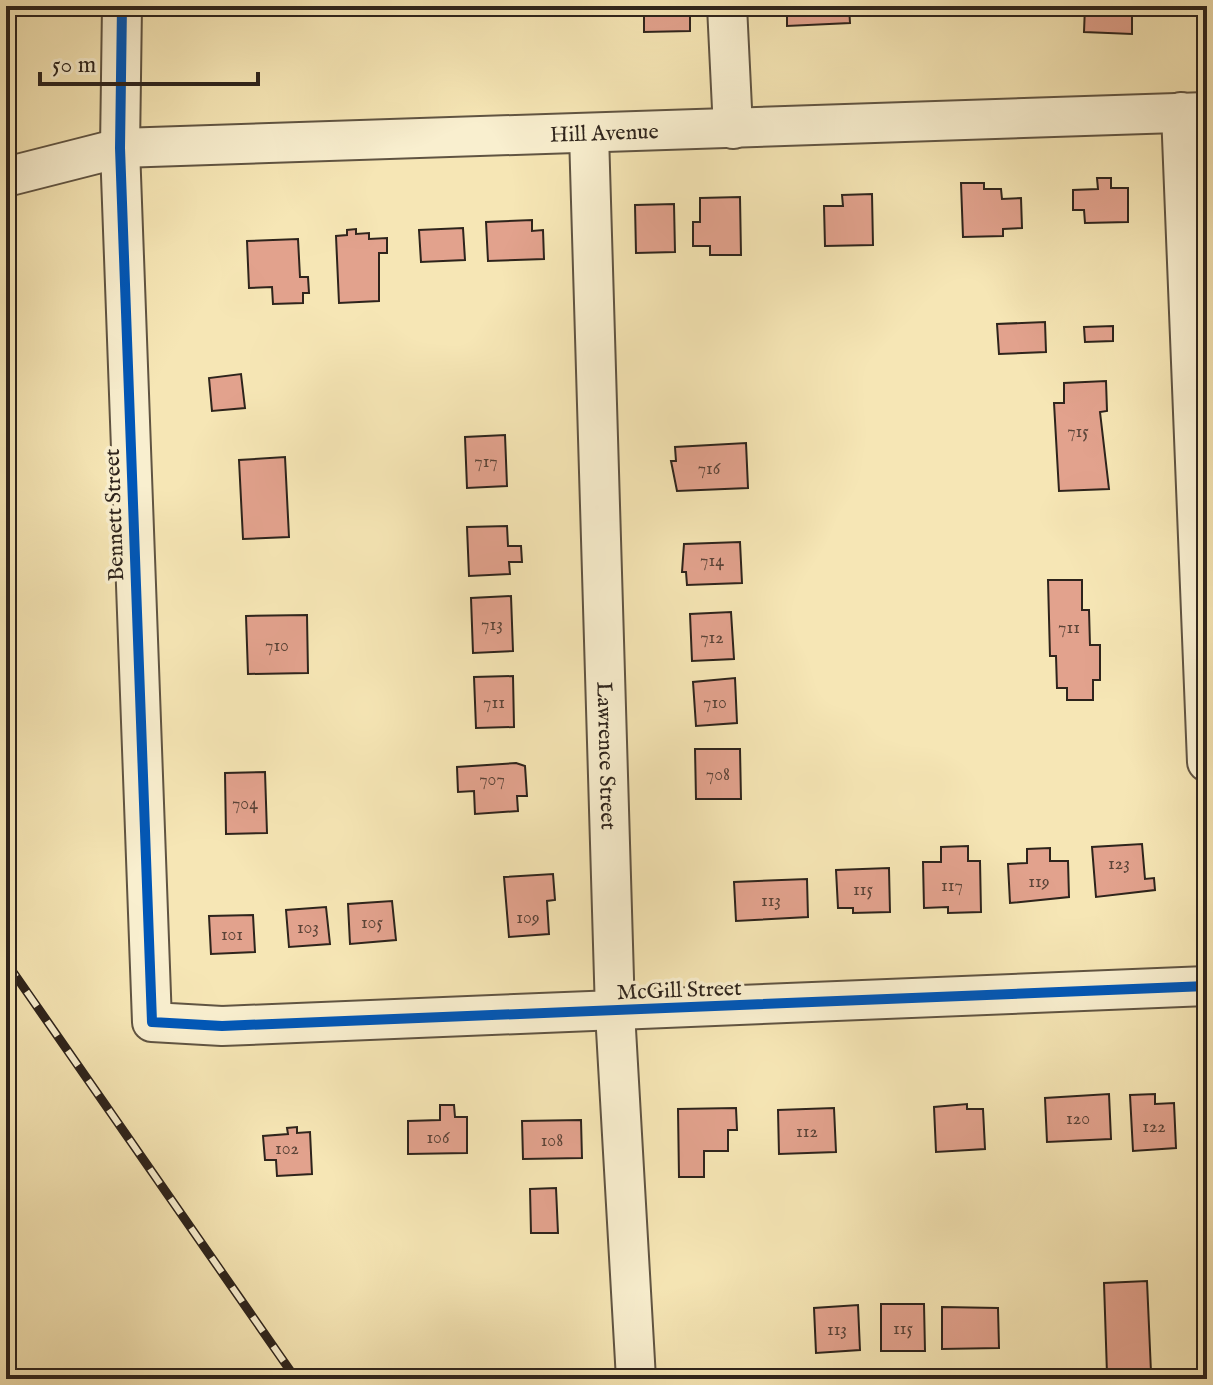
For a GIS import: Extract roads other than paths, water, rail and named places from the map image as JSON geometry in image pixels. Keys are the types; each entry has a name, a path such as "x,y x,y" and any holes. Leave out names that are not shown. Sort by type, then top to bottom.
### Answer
{"street":[{"name":"Bennett Street","path":"122,6 120,148 152,1022"},
{"path":"727,6 733,129"},
{"name":"Hill Avenue","path":"6,177 120,148 1194,112"},
{"path":"1194,112 1207,762"},
{"name":"Lawrence Street","path":"589,134 615,1012 636,1379"},
{"name":"McGill Street","path":"152,1022 222,1026 1207,986"}],"railway":[{"path":"6,962 296,1379"}]}
